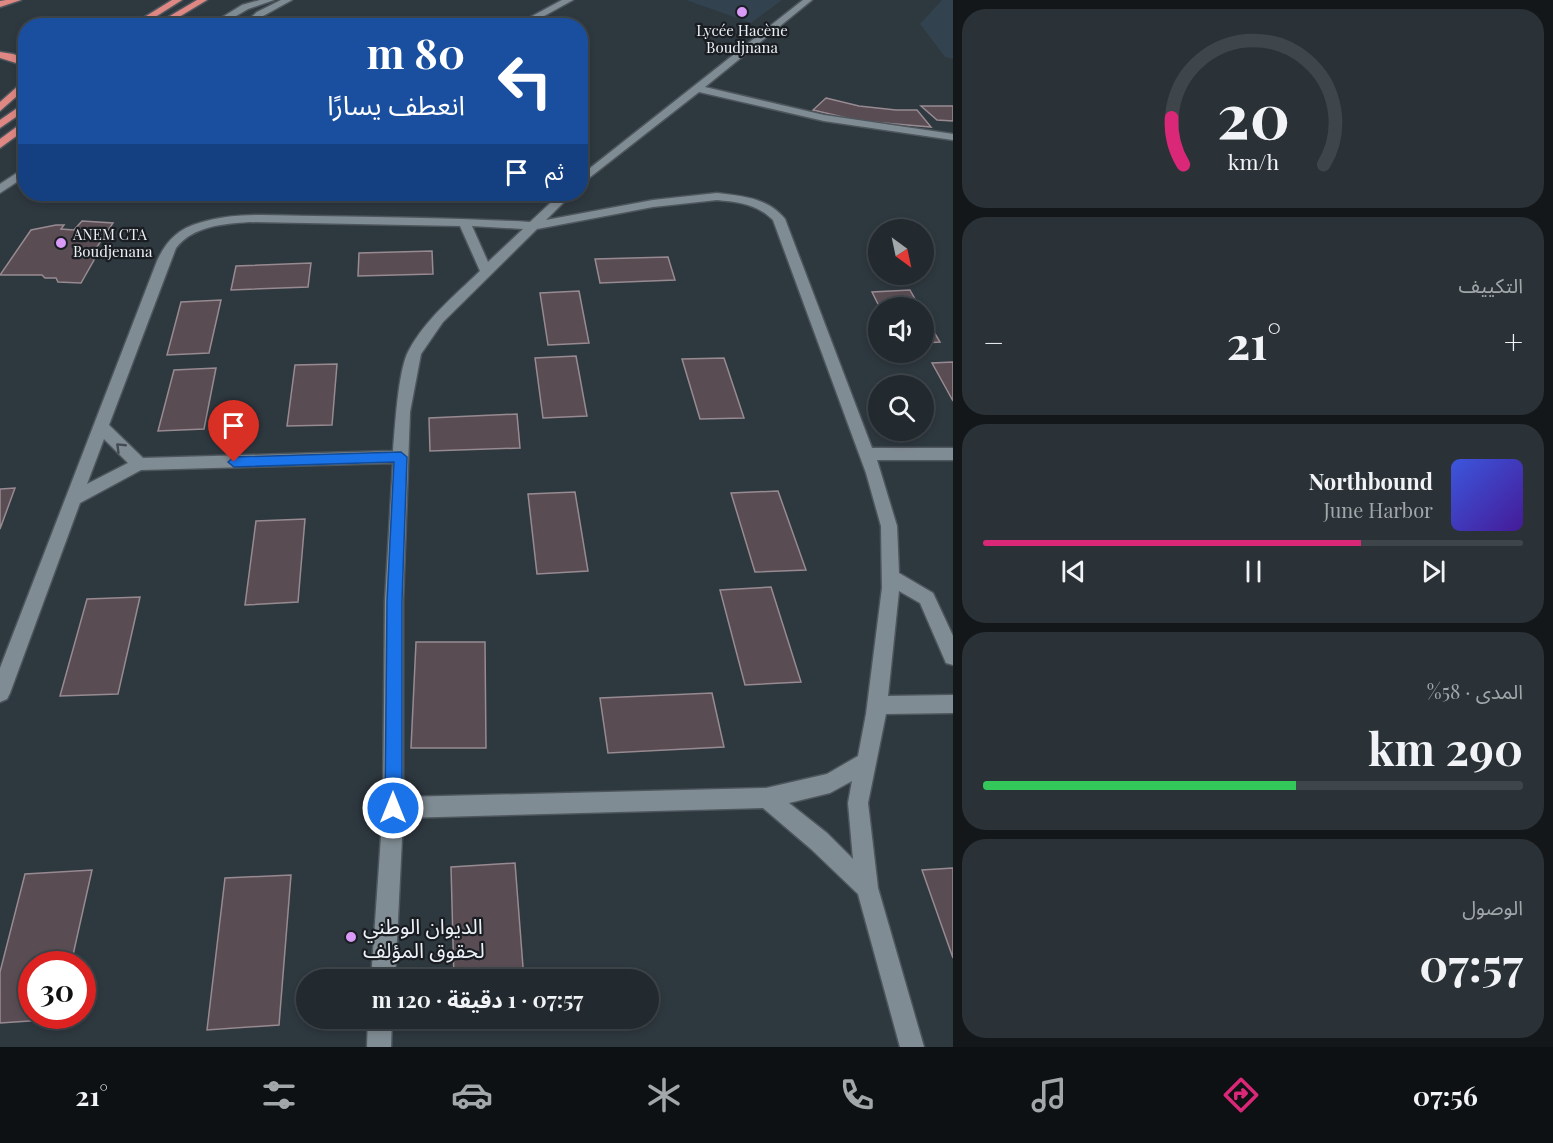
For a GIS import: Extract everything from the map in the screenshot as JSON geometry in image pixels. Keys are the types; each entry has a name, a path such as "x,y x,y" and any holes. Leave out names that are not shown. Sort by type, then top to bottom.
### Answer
{"highway":[{"path":"0,4 17,0"},
{"path":"148,18 178,0"},
{"path":"171,18 203,0"},
{"path":"0,55 18,59"},
{"path":"0,108 18,90"},
{"path":"0,125 18,111"},
{"path":"0,145 18,130"}],"street":[{"path":"226,18 245,7 270,0"},
{"path":"255,18 284,0"},
{"path":"534,18 569,0"},
{"path":"588,176 808,0"},
{"path":"699,89 845,122 953,137"},
{"path":"0,190 18,176"},
{"path":"0,693 163,261 172,243 190,231 217,222 246,219 533,226 560,223 691,197 719,196 743,199 764,206 779,219 867,454 889,526 891,578 877,705 858,803 867,888 912,1047"},
{"path":"384,969 393,808 394,601 403,412 414,353 438,320 559,201"},
{"path":"465,224 486,271"},
{"path":"100,426 139,464"},
{"path":"867,454 953,454"},
{"path":"73,499 139,464 401,457"},
{"path":"891,578 927,598 953,657"},
{"path":"877,705 953,704"},
{"path":"393,808 766,798 830,783 866,762"},
{"path":"766,798 819,841 867,888"},
{"path":"379,1047 380,1029"}],"shaded area":[{"name":"Lycée Hacène Boudjnana","path":"686,0 782,0 751,23"},
{"path":"942,0 953,0 953,59 945,57 920,24"}],"building":[{"path":"826,98 859,106 917,110 931,127 860,121 813,110"},
{"path":"921,106 953,106 953,121 937,120"},
{"name":"ANEM CTA Boudjenana","path":"82,221 113,223 91,256 94,260 81,283 58,282 56,278 45,278 42,275 0,275 31,230 64,225 61,229 74,230"},
{"path":"432,251 433,274 358,276 359,253"},
{"path":"668,257 675,280 600,283 595,259"},
{"path":"311,263 308,287 231,290 236,266"},
{"path":"910,290 914,297 874,297 872,292"},
{"path":"579,291 589,343 548,345 540,293"},
{"path":"221,300 209,353 167,355 181,302"},
{"path":"934,332 940,342 934,342"},
{"path":"576,356 587,416 543,418 535,358"},
{"path":"724,358 744,418 700,419 682,359"},
{"path":"953,362 953,401 932,363"},
{"path":"337,364 332,425 287,426 295,365"},
{"path":"216,368 204,429 158,431 174,370"},
{"path":"517,414 520,448 430,451 429,418"},
{"path":"15,488 0,529 0,489"},
{"path":"778,491 806,570 755,572 731,493"},
{"path":"575,492 588,571 537,574 528,494"},
{"path":"305,519 298,602 245,605 256,521"},
{"path":"771,587 801,682 745,685 720,590"},
{"path":"140,597 118,694 60,696 87,599"},
{"path":"416,642 485,642 486,748 411,748"},
{"path":"712,693 724,747 608,753 600,698"},
{"path":"515,863 523,969 454,969 451,867"},
{"path":"953,868 953,958 922,870"},
{"path":"92,870 74,951 18,951 18,1022 0,1023 0,972 25,874"},
{"path":"291,875 279,1025 207,1030 225,878"}],"place":[{"name":"Lycée Hacène Boudjnana","path":"742,12"},
{"name":"ANEM CTA Boudjenana","path":"61,243"},
{"name":"الديوان الوطني لحقوق المؤلف","path":"351,937"}],"route":[{"path":"234,462 401,457 394,601 393,808"}]}
